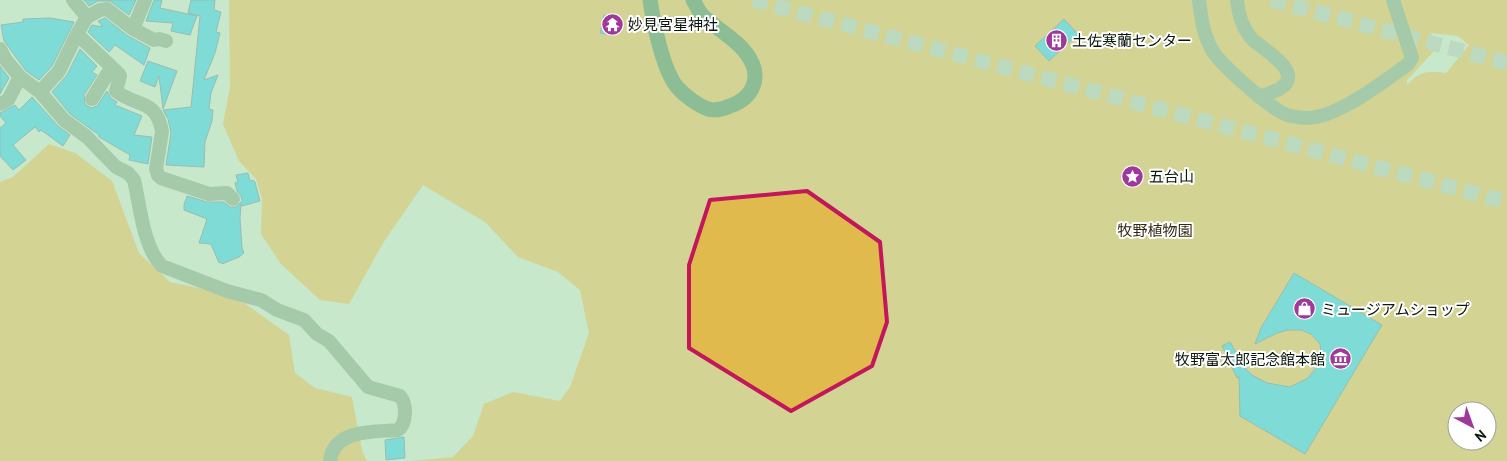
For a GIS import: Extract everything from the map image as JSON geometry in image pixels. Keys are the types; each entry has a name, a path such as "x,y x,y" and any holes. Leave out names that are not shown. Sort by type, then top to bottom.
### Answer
{"main road":[{"path":"650,0 664,61 676,86 691,99 708,109 722,109 739,103 753,91 756,75 750,59 737,44 702,14 693,0"}],"street":[{"path":"73,0 87,17"},
{"path":"133,29 145,0"},
{"path":"1199,0 1202,26 1211,50 1259,97 1282,113 1308,118 1322,115 1356,100 1407,65 1412,58 1394,0"},
{"path":"1237,0 1240,22 1253,40 1273,55 1287,72 1289,78 1285,85 1276,91 1259,97"},
{"path":"40,92 59,70 76,34 87,17 100,10 107,9 133,29 154,40 166,41"},
{"path":"76,34 120,76 116,91 120,95 149,106 162,132 156,169 159,177 209,194 227,193 233,199"},
{"path":"0,49 6,60 20,77 40,92 64,120 87,137 116,167 132,176 148,240 156,259 162,266 227,291 262,300 277,310 304,320 317,334 329,341 368,387 402,398 404,402 404,423 402,427 398,430 349,435 338,443 330,461"},
{"path":"92,99 111,68"},
{"path":"0,104 8,100 20,77"}],"highlighted area":[{"path":"807,191 880,242 887,322 872,366 791,411 689,348 689,265 710,200"}],"green space":[{"name":"牧野植物園","path":"229,0 1507,0 1507,461 412,461 453,457 473,436 484,404 513,392 560,401 570,387 589,333 580,290 558,272 518,257 485,222 423,185 383,243 349,304 320,300 281,264 261,234 262,199 256,179 239,161 223,124 230,87","holes":["1431,33 1458,36 1469,45 1446,73 1424,73 1411,80 1407,85 1407,80 1437,48"]},
{"path":"49,144 75,153 112,181 139,253 170,282 208,290 244,303 289,335 295,373 315,388 352,397 362,450 367,461 0,461 0,182 13,177"}],"building":[{"path":"84,0 136,0 129,15 110,1 98,1 89,6"},
{"path":"154,0 162,0 160,8 197,16 190,35 171,31 173,23 146,21"},
{"path":"191,0 215,0 214,10 221,12 216,32 220,33 215,53 204,80 218,75 211,93 209,109 213,110 212,121 205,142 204,167 166,165 171,133 168,119 163,110 191,107 200,16 188,13"},
{"name":"妙見宮星神社","path":"604,15 616,16 616,19 621,20 619,33 612,32 612,35 600,33"},
{"path":"50,18 74,22 52,66 39,80 26,71 4,41 1,25 23,22 23,19"},
{"path":"105,18 128,36 150,48 144,65 115,45 109,52 88,32 92,25 103,27 98,21"},
{"name":"土佐寒蘭センター","path":"1064,19 1078,34 1049,61 1035,46"},
{"path":"80,49 97,66 92,72 97,75 84,95 85,104 91,108 97,106 107,91 111,98 117,102 115,105 142,116 134,135 152,137 148,164 129,160 130,155 99,137 99,135 70,114 52,92 67,75"},
{"path":"148,61 177,71 163,109 159,76 155,87 140,81"},
{"path":"0,66 9,78 0,94"},
{"path":"32,97 58,126 70,135 63,146 41,130 39,132 35,127 13,145 26,160 13,170 0,156 0,128 6,123 0,116 0,113 15,105 19,110"},
{"path":"248,173 250,181 253,180 255,182 260,201 242,206 241,204 240,218 244,253 222,264 221,262 219,263 211,244 199,243 207,219 184,210 184,205 187,196 207,202 224,202 230,207 236,207 242,201 235,183 238,182 236,175"},
{"name":"牧野富太郎記念館本館","path":"1294,273 1382,325 1305,454 1240,416 1239,377 1237,378 1222,346 1230,342 1246,369 1252,375 1267,383 1290,387 1308,378 1319,364 1321,353 1320,344 1311,334 1301,330 1288,330 1277,333 1255,344 1261,328"},
{"path":"404,437 405,458 386,460 385,440"}],"tunnel":[{"path":"753,0 1507,202"},
{"path":"1271,0 1507,63"}],"place":[{"name":"妙見宮星神社","path":"612,24"},
{"name":"土佐寒蘭センター","path":"1056,40"},
{"name":"五台山","path":"1133,176"},
{"name":"ミュージアムショップ","path":"1305,309"},
{"name":"牧野富太郎記念館本館","path":"1341,359"}]}
